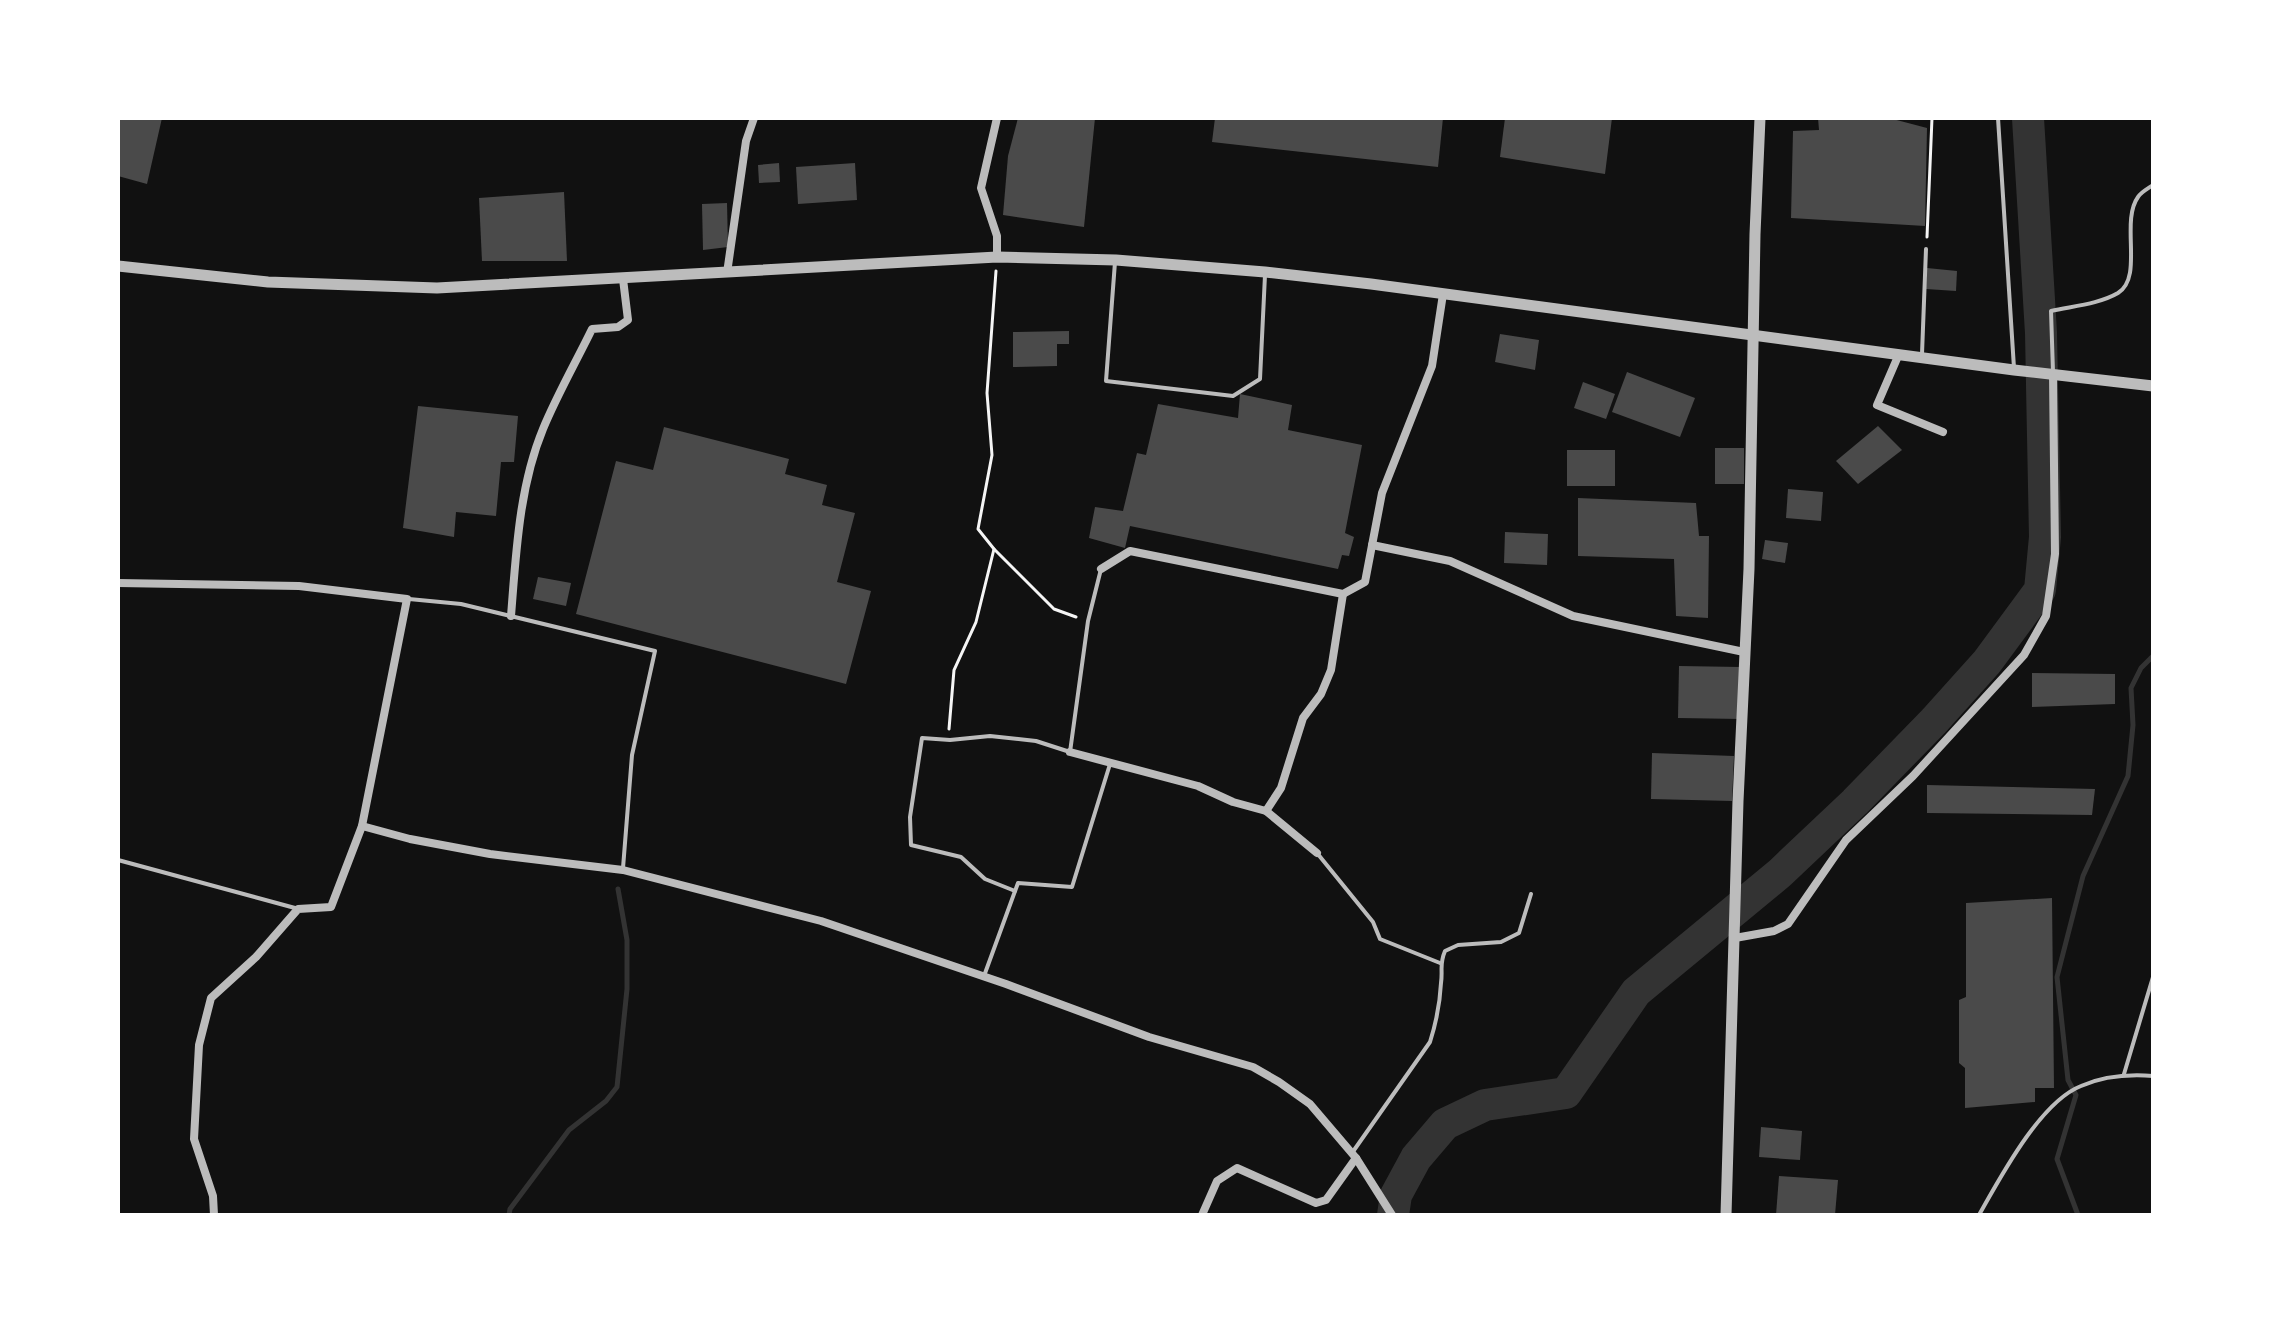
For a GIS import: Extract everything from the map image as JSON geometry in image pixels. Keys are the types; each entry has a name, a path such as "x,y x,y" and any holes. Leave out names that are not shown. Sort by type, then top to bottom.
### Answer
{"street":[{"path":"727,273 746,141 754,118"},
{"path":"997,118 981,188 997,236 997,257"},
{"path":"1726,1215 1736,865 1749,569 1760,118"},
{"path":"118,266 268,282 437,288 997,257 1116,260 1265,272 2153,386"},
{"path":"511,616 517,546 529,474 543,430 592,329 618,327 628,320 623,279"},
{"path":"1101,569 1130,551 1343,594 1365,582 1382,493 1432,366 1443,294"},
{"path":"1899,354 1877,405 1943,432"},
{"path":"1735,938 1774,931 1788,924 1846,840 1913,776 2024,655 2046,616 2055,554 2053,375"},
{"path":"1372,545 1450,561 1573,616 1744,652"},
{"path":"118,583 299,586 407,599 362,826 331,907 298,909 256,957 211,998 199,1045 194,1139 213,1196 214,1215"},
{"path":"1266,811 1281,788 1303,718 1321,694 1331,670 1343,594"},
{"path":"1070,752 1198,786 1233,802 1266,811 1317,853"},
{"path":"362,826 410,839 490,854 623,870 821,921 984,976 1149,1037 1253,1067 1310,1104 1354,1155 1392,1215"},
{"path":"1202,1215 1217,1181 1237,1168 1316,1203 1326,1200 1354,1155"}],"lane":[{"path":"1998,118 2014,370"},
{"path":"2053,375 2051,311 2102,300 2122,291 2130,278 2131,215 2138,196 2153,185"},
{"path":"1922,358 1926,249"},
{"path":"1116,260 1106,381 1233,396 1260,379 1265,272"},
{"path":"1015,891 985,879 961,857 911,845 910,817 922,738 948,740 990,736 1036,741 1070,752 1088,621 1101,569"},
{"path":"407,599 461,604 655,651 632,755 623,870"},
{"path":"984,976 1018,883 1072,887 1110,763"},
{"path":"1317,853 1373,922 1380,939 1440,963"},
{"path":"118,860 298,909"},
{"path":"1354,1155 1430,1042 1442,979 1440,963 1445,951 1458,945 1501,942 1519,933 1531,894"},
{"path":"2124,1074 2153,977"},
{"path":"1979,1215 2033,1129 2067,1094 2080,1086 2124,1074 2153,1076"}],"path":[{"path":"1926,249 1932,118"},
{"path":"997,257 987,393 992,455 978,529 1054,609 1088,621"},
{"path":"948,740 954,670 976,622 994,549"}],"building":[{"path":"118,118 162,118 147,184 118,176"},
{"path":"1018,118 1095,118 1084,227 1003,215 1008,156"},
{"path":"1215,118 1443,118 1438,167 1212,142"},
{"path":"1505,118 1612,118 1605,174 1500,157"},
{"path":"1818,118 1889,118 1927,128 1925,226 1791,218 1793,131 1819,130"},
{"path":"779,163 780,182 759,183 758,165"},
{"path":"855,163 857,200 798,204 796,167"},
{"path":"564,192 567,261 482,261 479,198"},
{"path":"727,203 728,247 703,250 702,204"},
{"path":"1927,268 1957,271 1956,291 1926,289"},
{"path":"1069,331 1069,344 1057,344 1057,366 1013,367 1013,332"},
{"path":"1500,334 1539,340 1535,370 1495,362"},
{"path":"1627,372 1695,398 1680,437 1612,412"},
{"path":"1583,382 1615,394 1606,419 1574,408"},
{"path":"1240,394 1292,405 1288,430 1362,445 1345,533 1354,537 1349,556 1342,555 1338,569 1130,526 1125,548 1089,538 1095,507 1123,511 1137,453 1146,455 1158,404 1238,418"},
{"path":"418,406 518,416 514,462 501,462 496,516 456,512 454,537 403,528"},
{"path":"1878,426 1902,450 1858,484 1836,461"},
{"path":"664,427 789,459 785,474 827,485 822,505 855,513 837,582 871,591 846,684 576,614 616,461 653,470"},
{"path":"1715,448 1744,448 1744,484 1715,484"},
{"path":"1567,450 1615,450 1615,486 1567,486"},
{"path":"1788,489 1823,492 1821,521 1786,518"},
{"path":"1578,498 1696,503 1699,536 1709,536 1708,618 1676,616 1674,559 1578,556"},
{"path":"1505,532 1548,534 1547,565 1504,563"},
{"path":"1765,540 1788,543 1785,563 1762,559"},
{"path":"538,577 571,583 566,606 533,599"},
{"path":"1679,666 1741,667 1741,719 1678,718"},
{"path":"2032,673 2115,674 2115,704 2032,707"},
{"path":"1652,753 1734,756 1732,801 1651,799"},
{"path":"1927,785 2095,789 2092,815 1927,813"},
{"path":"2052,898 2054,1088 2035,1088 2035,1102 1965,1108 1965,1068 1959,1063 1959,1000 1966,997 1966,903"},
{"path":"1761,1127 1802,1131 1800,1160 1759,1157"},
{"path":"1779,1176 1838,1180 1835,1215 1776,1215"}],"waterway":[{"path":"1393,1215 1396,1195 1416,1158 1445,1124 1485,1105 1566,1093 1636,992 1780,873 1855,802 1987,662 2040,590 2045,537 2041,333 2028,118"},
{"path":"2078,1215 2057,1159 2076,1095 2068,1080 2057,977 2083,876 2128,776 2133,725 2131,688 2141,668 2153,656"},
{"path":"509,1215 510,1209 569,1130 606,1101 617,1087 627,989 627,940 618,889"}]}
